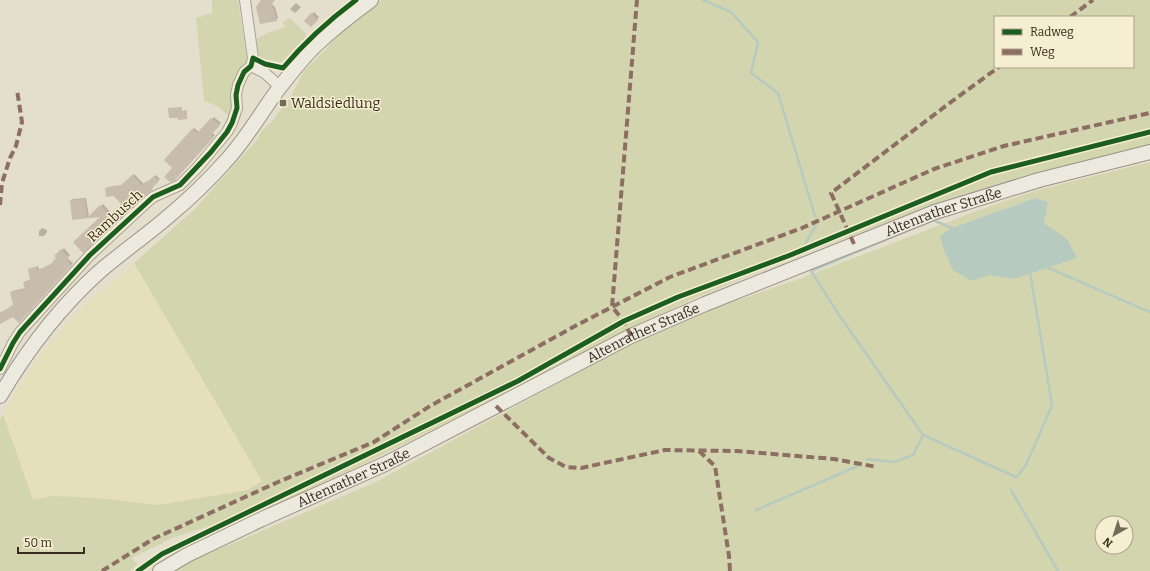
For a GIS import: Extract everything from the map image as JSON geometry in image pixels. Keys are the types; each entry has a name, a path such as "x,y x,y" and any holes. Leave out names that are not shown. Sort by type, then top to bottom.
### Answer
{"street":[{"path":"245,0 253,58 251,66 265,73 280,87"},
{"path":"0,396 40,334 66,305 100,271 170,215 199,189 239,146 280,87 316,44 371,0"},
{"name":"Rambusch","path":"0,369 20,332 90,255 153,197 180,185 211,152 227,132 232,123 237,108 236,95 238,85 244,72 251,66"},
{"name":"Altenrather Straße","path":"160,571 187,555 262,519 385,464 631,336 705,304 935,212 1039,180 1150,152"}],"shaded area":[{"path":"1035,198 1048,202 1044,223 1067,239 1077,258 1014,279 989,275 971,281 953,270 944,250 940,236 952,228"},
{"path":"134,263 262,481 248,490 158,505 98,498 53,496 33,501 3,414 23,380 43,351 87,303"}],"green space":[{"path":"212,0 238,0 247,61 236,74 231,87 231,118 217,106 204,101 196,17 212,14"},
{"path":"382,0 1150,0 1150,146 1037,172 940,202 801,255 690,300 380,456 279,504 172,538 132,558 137,564 130,571 0,571 0,420 3,414 33,500 53,496 98,498 158,505 248,490 262,481 134,263 194,210 257,140 261,132 273,120 290,98 304,71 354,20"},
{"path":"290,18 306,34 306,36 282,62 260,58 255,40 268,33 285,27 283,22"},
{"path":"1150,162 1150,571 176,571 185,564 378,481 634,342 712,309 799,279 982,209 1038,190","holes":["1035,198 1048,202 1044,223 1067,239 1014,279 989,275 952,228"]}],"building":[{"path":"261,0 275,0 271,5 274,9 277,21 260,24 256,7"},
{"path":"311,13 318,20 311,27 304,21"},
{"path":"182,107 182,111 187,110 187,119 178,120 178,118 169,118 168,108"},
{"path":"211,118 220,125 211,135 214,137 174,181 170,182 164,177 172,168 164,160 192,129 197,133"},
{"path":"132,175 142,185 154,176 159,181 151,189 152,190 83,253 73,242 100,217 72,220 70,200 85,199 87,218 100,205 110,215 121,204 114,196 106,197 105,188 120,186"},
{"path":"61,249 69,257 67,260 72,265 19,323 13,317 0,324 0,313 13,305 10,292 25,289 23,282 30,280 28,269 37,267 37,270 50,265 56,258 54,256"}],"waterway":[{"path":"703,0 731,12 758,42 751,73 778,93 815,216"},
{"path":"954,229 933,220 811,271 837,312 923,435 1016,477"},
{"path":"803,248 816,225"},
{"path":"1044,266 1150,312"},
{"path":"1016,478 1026,465 1052,405 1030,272"},
{"path":"867,459 894,462 913,455 923,435"},
{"path":"756,510 858,466"},
{"path":"1011,490 1058,571"}],"marked path":[{"path":"631,336 624,321 612,307 637,0"},
{"path":"1071,16 1093,0"},
{"path":"854,244 831,193 998,68"},
{"path":"0,205 2,183 10,158 16,146 22,122 17,90"},
{"path":"102,571 153,539 278,482 374,442 430,406 577,325 670,277 802,228 934,169 1004,146 1150,113"},
{"path":"496,406 549,458 566,467 581,468 665,450 737,451 834,459 877,467"},
{"path":"699,451 715,466 730,571"}],"cycle path":[{"path":"0,369 20,332 90,255 153,197 180,185 211,152 227,132 232,123 237,108 236,95 238,85 244,72 251,66 253,58 265,64 283,68 300,49 336,15 356,0"},
{"path":"138,571 162,554 518,381 624,321 678,297 788,256 991,172 1150,132"}],"place":[{"name":"Waldsiedlung","path":"283,103"}]}
